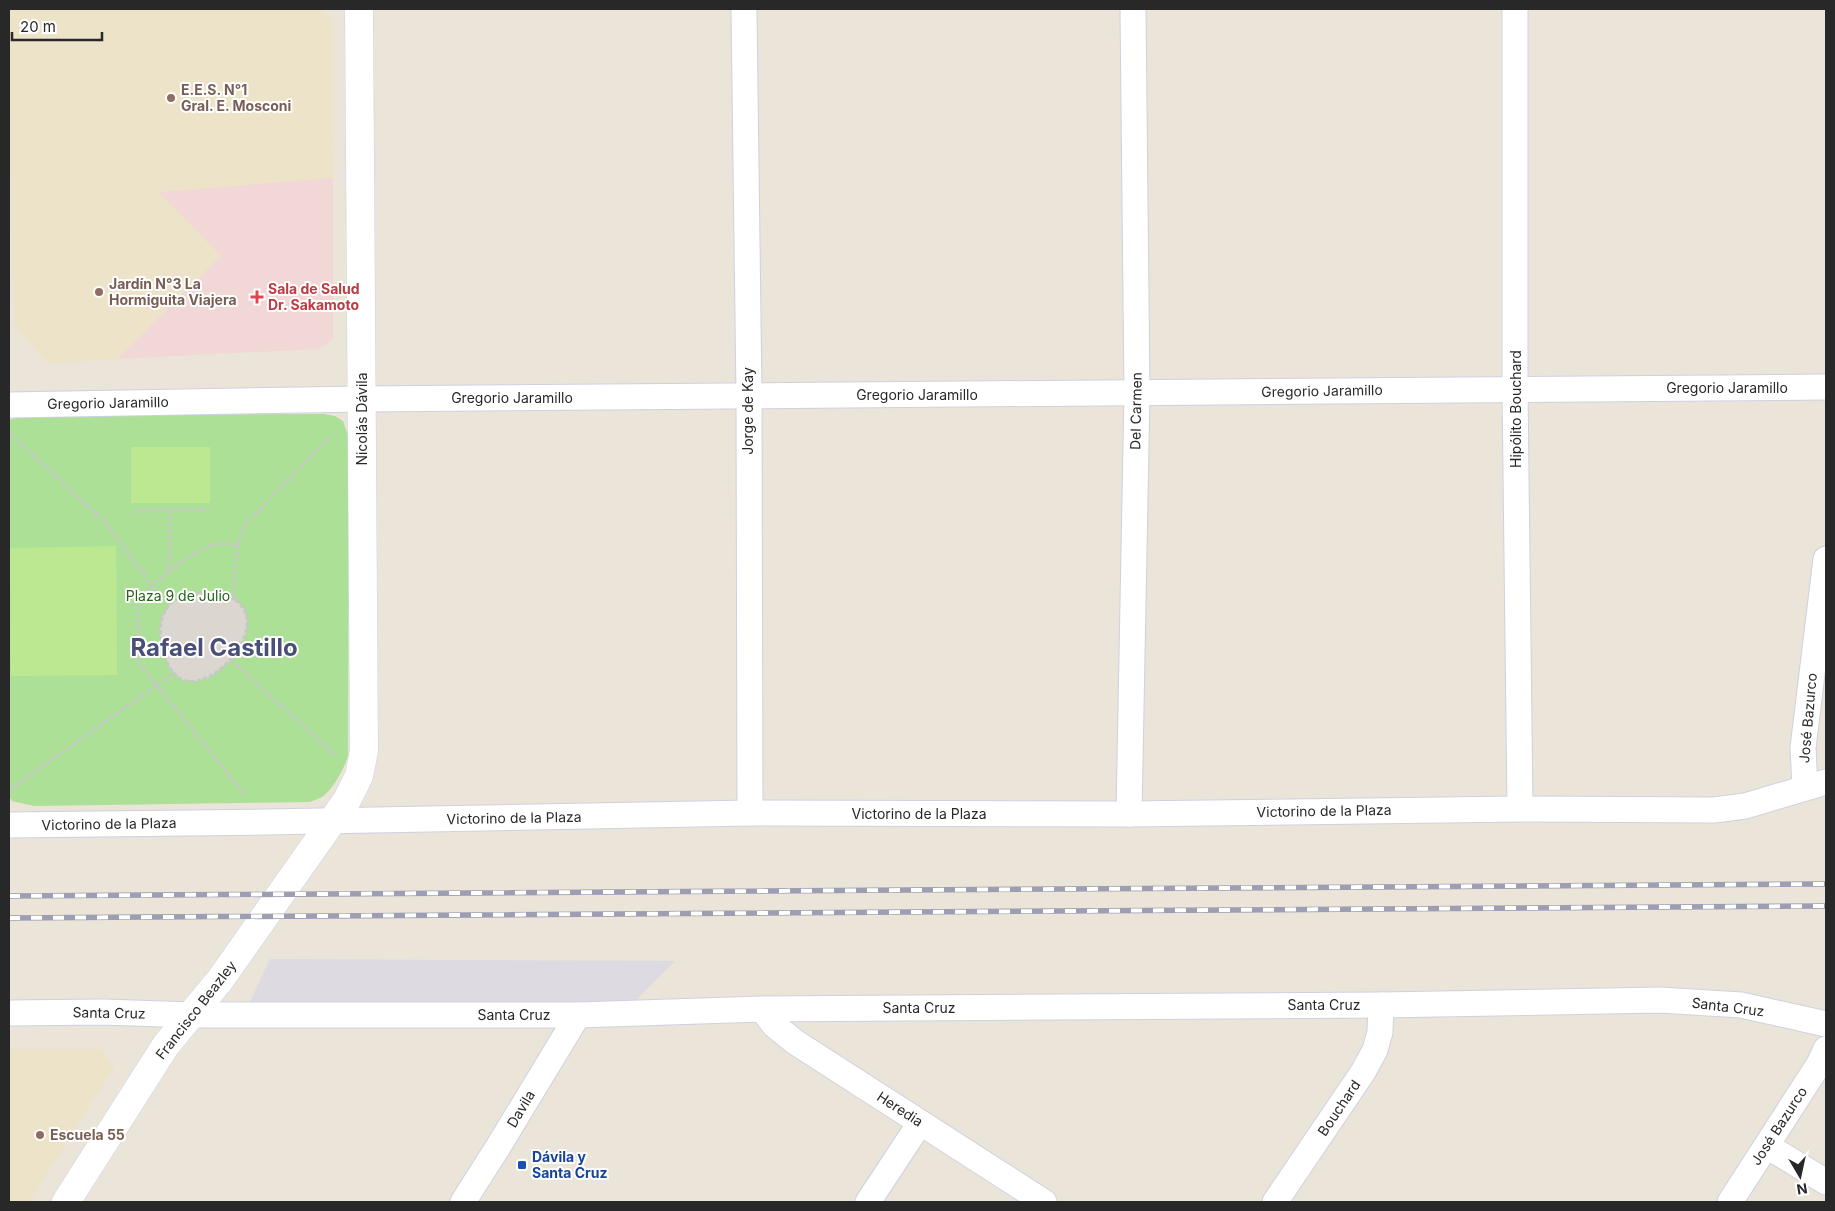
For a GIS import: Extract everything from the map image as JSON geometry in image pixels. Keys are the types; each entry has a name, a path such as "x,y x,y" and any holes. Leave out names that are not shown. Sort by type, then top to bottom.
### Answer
{"street":[{"name":"Nicolás Dávila","path":"332,821 347,800 359,776 364,751 359,9"},
{"name":"Jorge de Kay","path":"744,9 749,396 750,814"},
{"name":"Del Carmen","path":"1129,814 1137,393 1133,9"},
{"name":"Hipólito Bouchard","path":"1515,9 1520,809"},
{"name":"Gregorio Jaramillo","path":"9,405 749,396 1826,387"},
{"name":"José Bazurco","path":"1815,785 1803,748 1826,559"},
{"name":"Victorino de la Plaza","path":"9,825 750,814 1129,814 1520,809 1714,810 1746,806 1815,785"},
{"name":"Francisco Beazley","path":"66,1202 166,1046 220,980 332,821"},
{"name":"Santa Cruz","path":"9,1012 103,1012 193,1015 578,1015 762,1009 1381,1005 1660,1000 1741,1005 1826,1024"},
{"name":"Bouchard","path":"1274,1202 1363,1072 1375,1050 1380,1032 1381,1005"},
{"name":"Heredia","path":"762,1009 774,1025 795,1042 1044,1202"},
{"name":"Davila","path":"463,1202 578,1015"},
{"name":"José Bazurco","path":"1730,1202 1819,1064 1826,1049"},
{"path":"868,1202 920,1123"},
{"path":"1767,1146 1826,1182"}],"path":[{"path":"234,600 238,545 241,531 248,521 362,402"},
{"path":"9,433 106,523 152,586 170,604"},
{"path":"168,573 169,510"},
{"path":"135,511 206,510"},
{"path":"238,545 218,544 198,551 152,586 138,601 138,662 267,822"},
{"path":"204,593 223,595 234,600 244,609 247,621 246,634 241,645 231,660 210,677 197,681 183,680 174,673 168,664 161,645 160,628 162,617 170,604 181,597 204,593"},
{"path":"231,660 359,776"},
{"path":"9,790 174,673"}],"shaded area":[{"name":"E.E.S. N°1 Gral. E. Mosconi","path":"9,10 322,10 332,18 333,178 160,192 222,256 117,359 49,364 15,328 12,256"},
{"name":"Sala de Salud Dr. Sakamoto","path":"333,178 333,339 318,349 117,359 221,256 159,192"},
{"path":"204,593 223,595 238,602 244,609 247,621 246,634 231,660 210,677 197,681 183,680 174,673 168,664 161,645 160,628 162,617 170,604 181,597"},
{"path":"270,959 675,961 633,1003 248,1006"},
{"name":"Escuela 55","path":"9,1049 101,1049 114,1067 29,1202 9,1202"}],"green space":[{"name":"Plaza 9 de Julio","path":"324,414 335,416 343,421 349,438 348,755 342,772 326,794 310,802 34,806 12,801 9,796 9,420 32,415"},
{"path":"131,447 210,447 210,503 131,503"},
{"path":"116,546 117,675 11,676 10,548"}],"railway":[{"path":"9,896 1826,884"},
{"path":"9,918 1826,906"}],"place":[{"name":"E.E.S. N°1 Gral. E. Mosconi","path":"171,98"},
{"name":"Jardín N°3 La Hormiguita Viajera","path":"99,292"},
{"name":"Sala de Salud Dr. Sakamoto","path":"257,297"},
{"name":"Escuela 55","path":"40,1135"},
{"name":"Dávila y Santa Cruz","path":"522,1165"}],"district":[{"name":"Rafael Castillo","path":"214,648"}]}
